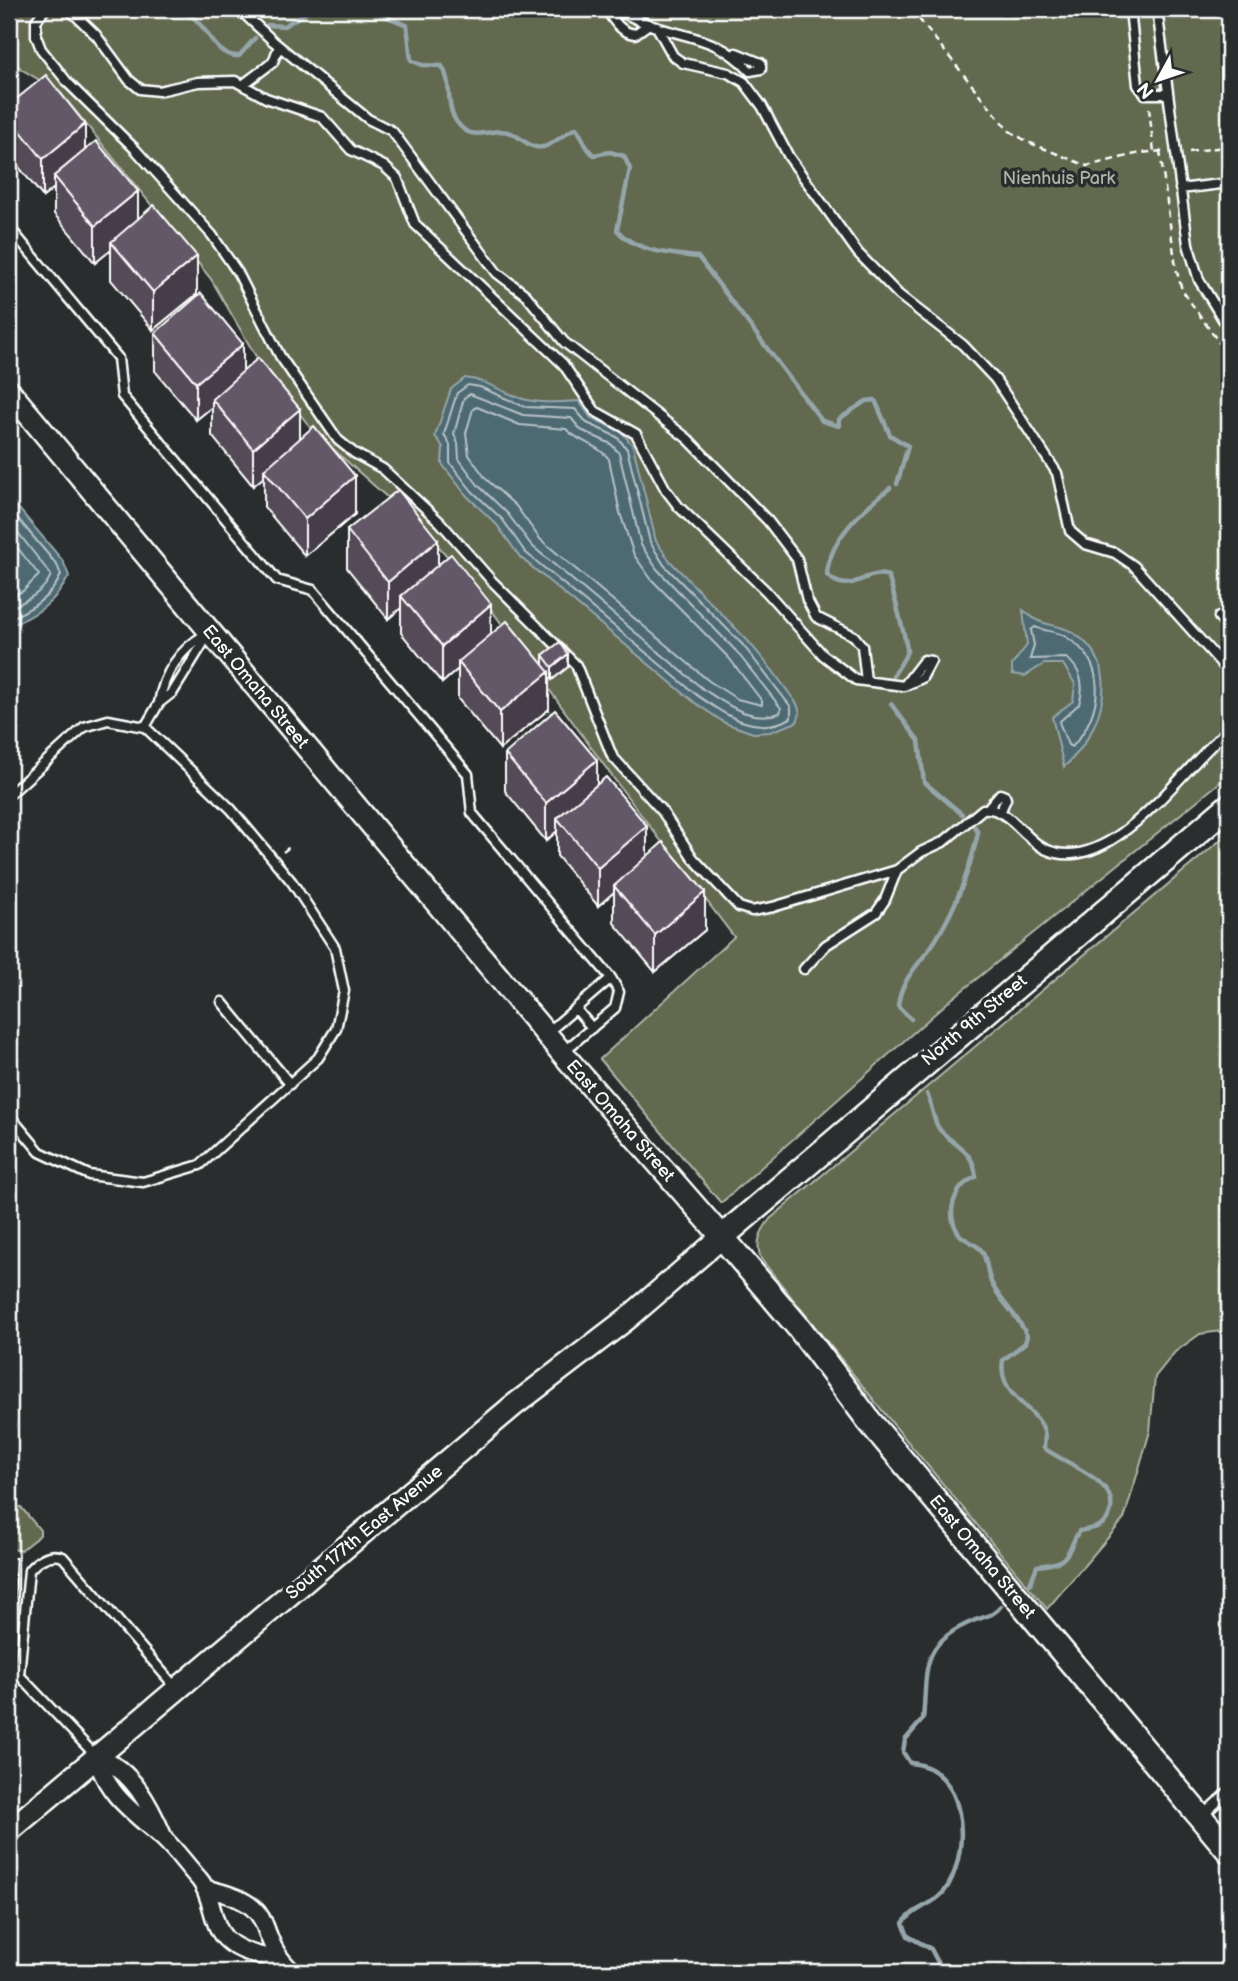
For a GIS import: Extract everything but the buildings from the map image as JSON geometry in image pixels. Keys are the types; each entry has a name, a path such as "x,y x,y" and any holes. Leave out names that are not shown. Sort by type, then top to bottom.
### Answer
{"main road":[{"name":"North 9th Street","path":"722,1237 1229,806"},
{"name":"East Omaha Street","path":"722,1237 800,1328 870,1422 1229,1851"}],"street":[{"name":"East Omaha Street","path":"9,391 562,1054 722,1237"},
{"name":"South 177th East Avenue","path":"9,1831 513,1406 628,1318 722,1237"},
{"path":"97,1757 115,1763 141,1794 150,1806 164,1839"},
{"path":"97,1757 101,1776 135,1818 164,1839 207,1889 226,1940 253,1953 279,1960 293,1972"},
{"path":"126,1806 141,1794"},
{"path":"207,1889 230,1894 258,1910 266,1922 279,1960"}],"lane":[{"path":"45,9 36,21 36,36 41,49 60,74 135,149 216,241 242,280 280,356 338,440 354,453 383,469 440,522 491,580 576,665 612,756 662,811 688,853 733,901 745,910 762,909 897,870 922,852 943,842 983,809 988,808 1000,813 1046,850 1073,856 1088,853 1123,830 1164,797 1229,729"},
{"path":"69,9 96,34 129,80 140,89 159,90 214,80 244,85 266,98 316,113 351,150 391,172 402,185 415,224 563,364 595,411 636,434 666,490 679,508 766,591 823,655 845,674 866,681 904,686"},
{"path":"239,9 279,46 368,119 392,131 497,273 526,295 564,342 688,439 748,499 797,559 807,600 816,617 854,636 862,646 866,681"},
{"path":"606,9 626,33 635,34 653,26"},
{"path":"614,9 653,26 719,45 733,53 750,71 761,69 761,63 736,52"},
{"path":"1129,9 1138,85 1145,94 1166,94"},
{"path":"1157,9 1166,94 1188,244 1199,280 1229,329"},
{"path":"653,26 673,56 683,63 728,73 744,82 762,106 789,157 858,253 899,295 963,345 995,379 1057,473 1070,531 1085,544 1115,553 1135,566 1229,672"},
{"path":"244,85 247,79 274,62 279,46"},
{"path":"1180,189 1229,183"},
{"path":"9,227 118,358 122,396 277,580 313,590 460,764 468,774 472,813 611,978 619,992 618,1003 562,1054"},
{"path":"1219,617 1229,629"},
{"path":"159,703 173,692 210,632"},
{"path":"145,727 159,703 162,685 177,657 189,644 210,632"},
{"path":"9,795 84,727 108,720 145,727 240,820 292,882 335,948 344,991 336,1029 318,1058 200,1165 143,1182 89,1175 40,1152 9,1115"},
{"path":"988,808 1000,794 1006,799 1000,813"},
{"path":"804,969 826,945 876,913 885,900 897,870"},
{"path":"546,1034 611,978"},
{"path":"222,1002 290,1084"},
{"path":"576,1009 592,1028"},
{"path":"97,1757 19,1675 29,1570 52,1555 63,1557 177,1689"},
{"path":"1201,1816 1229,1791"}],"path":[{"path":"911,9 1008,130 1087,166 1163,151"},
{"path":"1228,9 1222,11 1229,28"},
{"path":"1149,108 1154,152"},
{"path":"1185,152 1229,146"}],"green space":[{"name":"Nienhuis Park","path":"9,9 1229,9 1229,775 948,1002 721,1203 600,1059 734,937 617,783 477,590 426,532 314,432 258,360 211,279 61,93 21,69 9,55"},
{"path":"1229,833 1229,1330 1200,1334 1175,1352 1155,1377 1150,1431 1124,1519 1047,1609 893,1424 761,1259 758,1248 760,1238 770,1219"},
{"path":"10,1505 21,1507 40,1530 40,1535 21,1550 9,1549"}],"water":[{"path":"465,378 480,381 530,401 579,401 591,418 621,431 633,446 656,541 670,561 748,641 773,671 797,704 800,713 797,722 770,732 753,733 725,723 694,702 520,557 497,525 467,496 442,464 443,447 435,436 451,389"},
{"path":"9,497 63,561 69,576 58,593 44,607 9,626"},
{"path":"1023,610 1039,621 1063,628 1079,637 1096,656 1102,672 1101,707 1095,724 1076,754 1064,767 1052,717 1073,701 1075,684 1063,664 1044,664 1025,676 1012,674 1012,665 1027,645"}],"waterway":[{"path":"162,9 194,18 218,48 231,55 239,56 255,38"},
{"path":"267,25 284,26 312,9"},
{"path":"367,9 407,25 411,60 422,65 442,66 446,73 452,113 466,131 477,134 508,132 529,144 543,147 576,128 594,155 610,152 624,156 630,169 617,230 644,247 698,257 822,421 839,426 839,419 866,401 875,400 890,435 908,446 897,484"},
{"path":"890,488 869,505 841,537 829,562 827,575 844,584 871,576 888,576 907,651 893,676"},
{"path":"891,704 919,741 924,782 962,814"},
{"path":"911,1019 898,1006 900,995 908,977 938,936 957,899 975,846 978,833 975,827"},
{"path":"927,1094 938,1127 968,1155 975,1168 976,1177 962,1187 954,1201 952,1210 955,1227 960,1235 982,1251 995,1289 1027,1336 1025,1343 1003,1360 1006,1383 1040,1423 1045,1433 1044,1448 1089,1474 1107,1492 1111,1502 1110,1513 1105,1522 1079,1531 1065,1557 1055,1563 1037,1566 1030,1584"},
{"path":"943,1972 931,1949 908,1936 903,1923 938,1897 948,1886 960,1850 959,1811 953,1793 943,1778 929,1768 910,1763 903,1752 905,1740 923,1719 929,1660 934,1649 955,1630 992,1614 1001,1606"}]}
